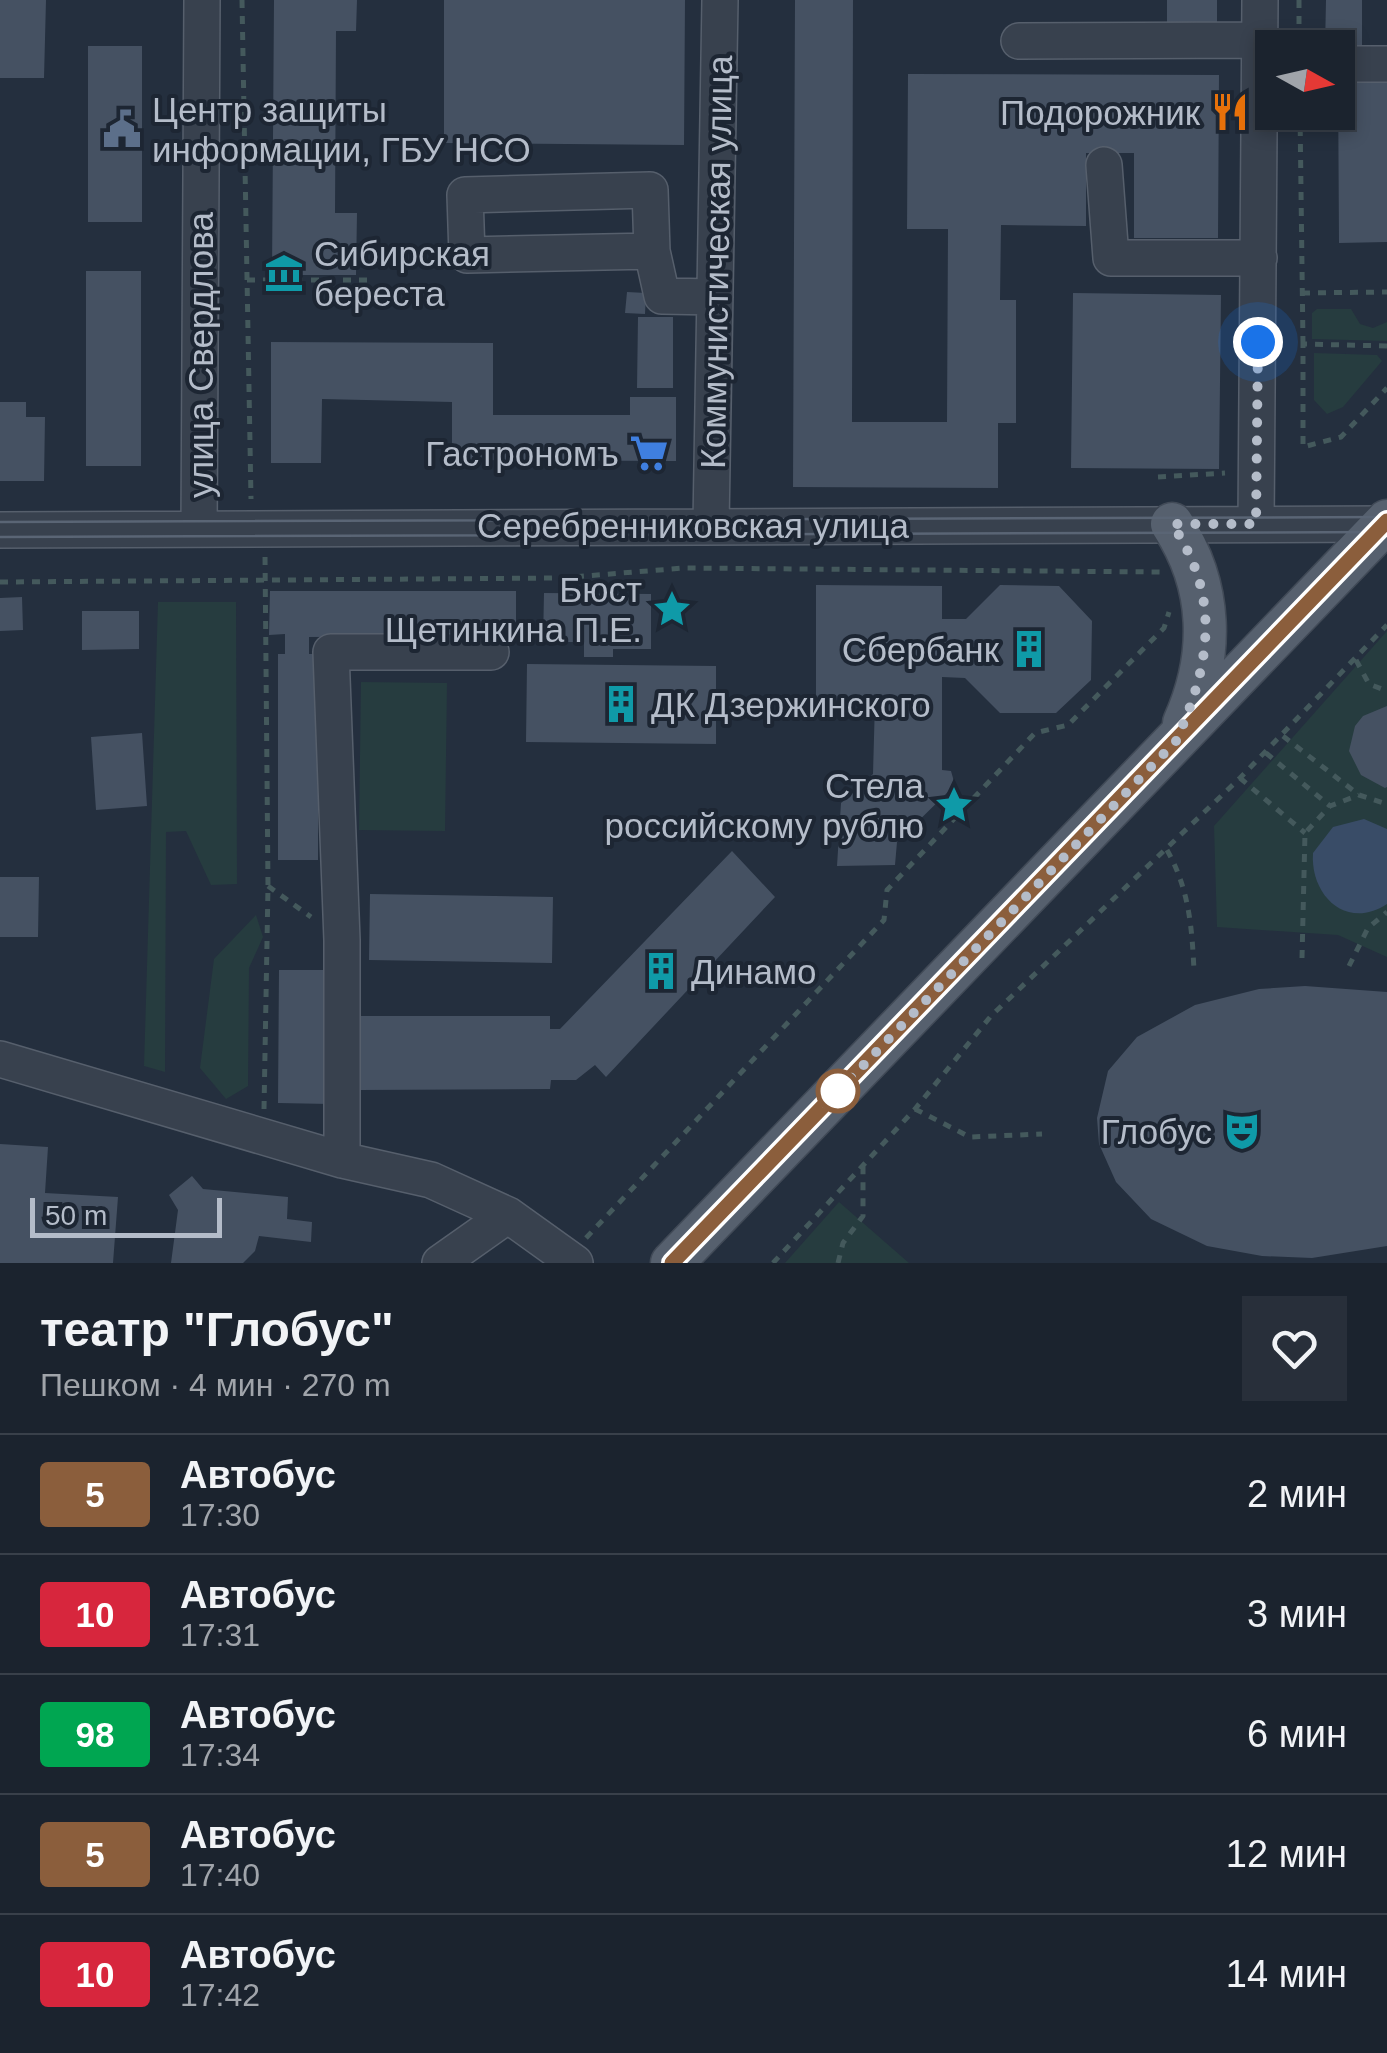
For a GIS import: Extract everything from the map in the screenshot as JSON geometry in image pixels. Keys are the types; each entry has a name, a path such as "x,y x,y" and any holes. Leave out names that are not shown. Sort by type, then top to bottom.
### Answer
{"main road":[{"path":"672,1263 1386,523"},
{"path":"1172,524 1186,546 1208,638 1200,686 1176,741"}],"street":[{"name":"улица Свердлова","path":"199,529 202,0"},
{"name":"Коммунистическая улица","path":"711,524 720,0"},
{"path":"1260,0 1262,30"},
{"path":"1019,41 1255,55"},
{"path":"1355,64 1387,64"},
{"path":"1256,524 1262,130"},
{"path":"1104,165 1111,258 1259,258"},
{"path":"652,250 466,256 465,195 650,190 652,250 662,296 715,296"},
{"name":"Серебренниковская улица","path":"0,530 199,529 258,514 711,524 1386,523"},
{"path":"342,1160 342,940 331,652 491,652"},
{"path":"0,1059 342,1160 431,1180 508,1215 572,1260"},
{"path":"440,1263 508,1215"}],"path":[{"path":"242,0 247,280 258,514 266,579 268,886 264,1137"},
{"path":"1299,0 1300,30"},
{"path":"1300,130 1303,447 1340,436 1387,388"},
{"path":"247,280 373,280"},
{"path":"1302,293 1387,292"},
{"path":"1303,344 1387,346"},
{"path":"1158,477 1224,476 1229,461"},
{"path":"0,582 560,578 684,568 1159,570 1167,579"},
{"path":"572,1260 884,920 887,890 1036,734 1068,725 1164,628 1172,601"},
{"path":"774,1263 915,1108 991,1016 1266,753 1387,625"},
{"path":"265,646 274,646"},
{"path":"1356,660 1370,684 1387,691"},
{"path":"1282,736 1359,796 1387,804"},
{"path":"1266,753 1330,806"},
{"path":"1240,778 1304,833"},
{"path":"1302,958 1300,877 1304,833 1330,806 1359,796"},
{"path":"1167,850 1180,874 1191,914 1194,971"},
{"path":"268,886 342,940"},
{"path":"1349,966 1368,928 1387,912"},
{"path":"915,1108 970,1137 1042,1134"},
{"path":"838,1263 843,1244 864,1216 863,1165"}],"green space":[{"path":"1317,309 1351,309 1360,324 1373,328 1387,322 1387,341 1312,339 1312,313"},
{"path":"1314,353 1377,355 1382,361 1343,407 1327,414 1314,400"},
{"path":"158,602 236,602 237,884 211,885 186,831 166,832 165,1072 144,1066"},
{"path":"1387,631 1387,957 1338,935 1217,927 1214,826"},
{"path":"361,682 447,683 445,831 359,830"},
{"path":"256,915 263,937 249,968 248,1086 226,1099 200,1068 214,959"},
{"path":"839,1202 909,1263 785,1263"}],"water":[{"path":"1364,819 1387,829 1387,904 1358,913 1345,911 1324,895 1313,853 1333,827"}],"building":[{"path":"0,0 46,0 44,78 0,78"},
{"path":"274,0 357,0 356,31 336,31 335,213 357,213 356,275 272,275"},
{"path":"444,0 685,0 684,145 444,143"},
{"path":"795,0 853,0 852,422 947,422 948,229 907,229 908,74 1219,75 1218,238 1134,238 1134,153 1086,153 1086,226 1001,225 1000,300 1016,300 1016,423 998,423 998,488 793,487"},
{"path":"1167,0 1217,0 1217,26 1167,26"},
{"path":"1326,0 1362,0 1362,54 1355,53 1355,30 1325,30"},
{"path":"88,46 142,46 142,222 88,222"},
{"path":"1387,73 1387,242 1339,243 1338,130 1355,130 1355,74"},
{"path":"86,271 141,271 141,466 86,466"},
{"path":"627,292 646,293 645,314 625,313"},
{"path":"1073,293 1221,295 1219,469 1071,468"},
{"path":"638,317 673,317 673,388 637,388"},
{"path":"271,342 493,343 493,415 630,415 630,397 676,397 676,461 452,460 452,402 322,399 321,463 271,463"},
{"path":"0,402 26,402 26,417 45,417 44,481 0,481"},
{"name":"Сбербанк","path":"816,585 942,586 942,619 966,619 1000,585 1059,586 1092,621 1091,680 1056,713 1000,713 965,678 942,677 942,770 951,771 955,785 897,842 895,865 837,866 841,803 873,774 875,701 816,700"},
{"path":"270,591 516,591 516,636 309,637 309,654 318,654 318,860 278,860 278,654 285,654 285,634 269,635"},
{"path":"544,593 651,594 651,649 613,649 613,657 584,657 584,642 543,642"},
{"path":"22,597 23,630 0,631 0,598"},
{"path":"82,611 139,611 139,649 82,650"},
{"name":"ДК Дзержинского","path":"527,664 716,666 716,744 526,742"},
{"path":"1387,706 1385,788 1361,775 1349,751 1355,726 1363,716"},
{"path":"142,733 147,806 96,810 91,737"},
{"name":"Динамо","path":"732,851 775,897 606,1077 595,1065 576,1080 551,1080 550,1089 359,1090 359,1016 550,1016 550,1029 560,1029"},
{"path":"0,877 39,877 38,937 0,937"},
{"path":"370,894 553,897 552,963 369,960"},
{"path":"279,970 331,970 330,1104 278,1103"},
{"name":"Глобус","path":"1305,986 1387,992 1387,1246 1312,1258 1262,1256 1207,1246 1151,1219 1116,1182 1099,1144 1097,1118 1108,1071 1137,1037 1195,1005 1259,989"},
{"path":"0,1144 48,1147 45,1193 118,1197 113,1263 0,1263"},
{"path":"192,1176 203,1189 288,1197 287,1219 312,1222 311,1242 259,1236 255,1251 243,1263 171,1263 178,1210 169,1195"}],"tram line":[{"path":"0,522 1387,517"},
{"path":"0,537 1387,532"}],"bus line":[{"name":"5","path":"672,1263 1387,521"}],"place":[{"name":"Подорожник","path":"1230,112"},
{"name":"Центр защиты информации, ГБУ НСО","path":"122,129"},
{"name":"Сибирская береста","path":"284,273"},
{"name":"Гастрономъ","path":"649,453"},
{"name":"Бюст Щетинкина П.Е.","path":"672,609"},
{"name":"Сбербанк","path":"1029,649"},
{"name":"ДК Дзержинского","path":"621,704"},
{"name":"Стела российскому рублю","path":"954,805"},
{"name":"Динамо","path":"661,971"},
{"name":"Глобус","path":"1242,1131"}],"route":[{"path":"838,1091 826,1104 1176,741 1200,686 1208,638 1186,546 1172,524 1256,524 1258,342"}]}
